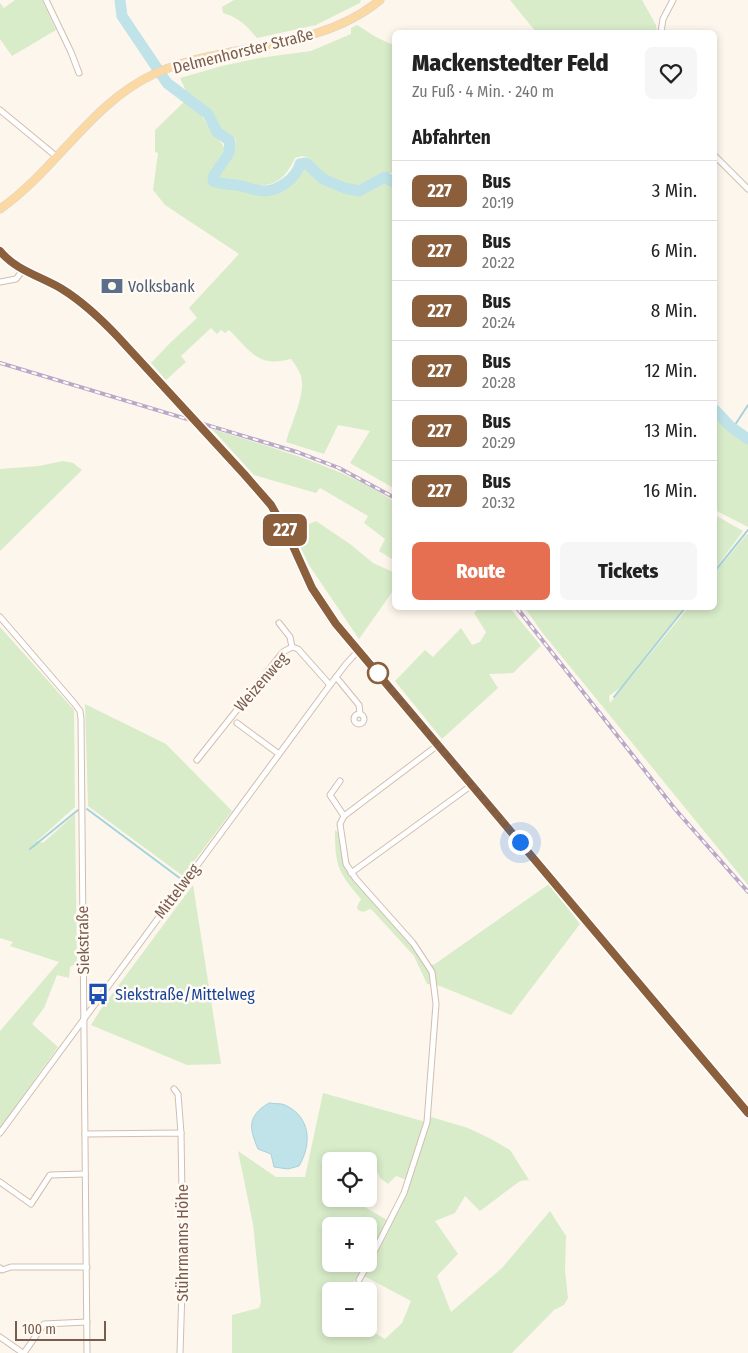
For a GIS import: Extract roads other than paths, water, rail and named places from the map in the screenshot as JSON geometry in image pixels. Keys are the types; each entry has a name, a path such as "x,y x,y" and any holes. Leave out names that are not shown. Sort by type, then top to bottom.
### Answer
{"main road":[{"name":"Delmenhorster Straße","path":"0,208 23,190 111,103 155,74 197,60 297,39 320,32 362,13 380,0"}],"street":[{"path":"46,0 79,73"},
{"path":"661,30 663,19 674,0"},
{"path":"0,110 57,156"},
{"path":"717,158 748,189"},
{"path":"0,252 10,262 68,293 106,324 261,493 281,523 312,588 336,624 748,1114"},
{"path":"0,282 16,279 24,269"},
{"name":"Siekstraße","path":"0,617 80,711 83,791 83,1028 87,1353"},
{"path":"279,623 290,637 292,647"},
{"name":"Weizenweg","path":"196,760 283,652 292,647 302,652 330,684"},
{"name":"Mittelweg","path":"0,1133 330,684 358,651"},
{"path":"336,677 359,706 360,714"},
{"path":"237,723 279,754"},
{"path":"377,1246 404,1193 427,1122 436,1004 432,972 413,943 346,864 340,824 344,816 438,745"},
{"path":"340,781 330,795 344,816"},
{"path":"352,873 472,785"},
{"name":"Stührmanns Höhe","path":"174,1089 178,1094 181,1133 183,1258 180,1353"},
{"path":"84,1134 181,1133"},
{"path":"0,1182 31,1204 50,1175 85,1174"},
{"path":"0,1268 2,1270 11,1267 87,1267"},
{"path":"359,1280 363,1272"},
{"path":"0,1337 24,1353 44,1324 87,1322"}],"water":[{"path":"269,1103 282,1104 294,1110 304,1124 307,1132 306,1149 299,1166 288,1169 274,1167 271,1154 258,1149 252,1129 253,1118"}],"waterway":[{"path":"120,0 122,16 167,83 208,114 217,132 230,141 229,153 214,175 213,181 257,190 270,190 286,183 295,174 300,164 306,163 323,179 344,188 359,191 385,177 392,181"},
{"path":"733,428 748,405"},
{"path":"717,412 731,427 748,439"},
{"path":"717,569 748,530"},
{"path":"614,697 683,610"},
{"path":"87,809 181,879"},
{"path":"30,849 78,810"}],"railway":[{"path":"0,363 297,452 339,468 392,496"},
{"path":"519,610 675,809 748,892"}],"place":[{"name":"Volksbank","path":"112,286"},
{"name":"Siekstraße/Mittelweg","path":"98,994"}]}
